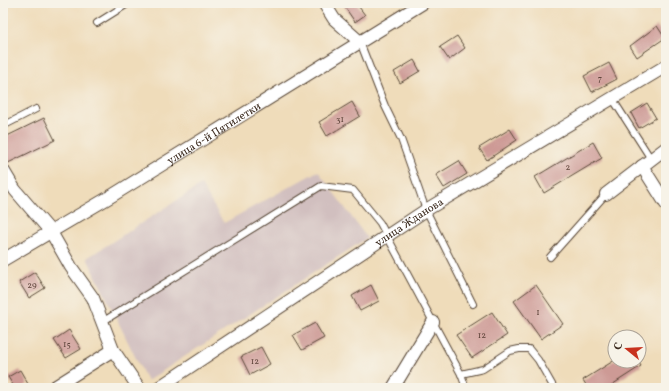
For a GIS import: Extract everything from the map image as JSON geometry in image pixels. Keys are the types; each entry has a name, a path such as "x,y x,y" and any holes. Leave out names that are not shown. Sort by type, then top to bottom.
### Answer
{"street":[{"path":"324,3 334,19 360,42"},
{"name":"улица 6-й Пятилетки","path":"3,260 119,191 423,3"},
{"name":"улица Жданова","path":"158,388 426,210 666,66"},
{"path":"606,194 666,148"},
{"path":"647,163 666,204"},
{"path":"3,170 15,190 51,232 71,267 93,298 113,350 139,388"},
{"path":"393,388 433,322"},
{"path":"53,388 113,350"}],"lane":[{"path":"97,23 129,3"},
{"path":"360,42 401,139 426,210 473,304"},
{"path":"612,98 647,163"},
{"path":"3,126 36,108"},
{"path":"102,322 321,186 353,190 380,223 461,374 466,388"},
{"path":"550,258 606,194"},
{"path":"461,374 483,369 510,351 529,349 538,360 554,388"}],"shaded area":[{"path":"318,171 367,238 147,381 87,258 201,185 224,223"}],"building":[{"path":"348,3 356,3 365,15 355,22 344,6"},
{"path":"657,26 665,38 637,57 630,46"},
{"path":"457,36 465,48 449,60 440,47"},
{"path":"414,60 420,71 400,83 394,72"},
{"path":"609,63 617,79 592,92 584,76"},
{"path":"352,102 360,116 327,136 319,122"},
{"path":"647,103 656,118 639,128 631,113"},
{"path":"44,118 55,140 4,165 3,138"},
{"path":"510,129 517,140 487,160 479,148"},
{"path":"593,142 602,158 544,193 535,177"},
{"path":"459,161 467,174 444,188 436,175"},
{"path":"35,272 45,288 29,298 19,282"},
{"path":"371,285 379,301 360,311 352,296"},
{"path":"536,285 563,324 541,339 514,301"},
{"path":"492,312 507,335 472,358 456,335"},
{"path":"315,323 324,338 302,350 293,335"},
{"path":"69,330 81,349 66,358 54,340"},
{"path":"261,347 270,364 250,375 241,357"},
{"path":"607,365 607,369 636,369 607,388 588,388 583,380"},
{"path":"20,370 28,384 22,388 15,388 8,377"}]}
